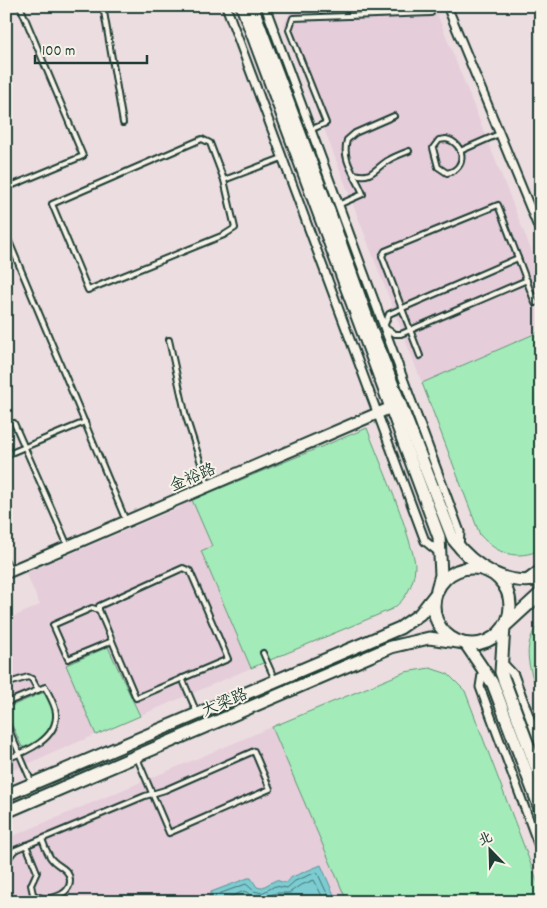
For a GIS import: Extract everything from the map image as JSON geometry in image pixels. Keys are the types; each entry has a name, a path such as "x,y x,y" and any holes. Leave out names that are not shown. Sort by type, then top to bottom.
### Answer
{"main road":[{"path":"242,6 439,537 441,575 433,608 436,621 443,632 462,643 483,668 493,684 541,811"},
{"path":"252,6 372,332 449,532 458,547 504,585 509,599 509,613 504,627 500,660 503,681 541,780"},
{"path":"436,592 450,574 462,569 475,568 504,577 525,580 541,579"},
{"name":"大梁路","path":"6,795 411,622 420,614 436,592"},
{"path":"462,643 479,644 490,639 541,593"},
{"name":"大梁路","path":"6,812 391,648 429,638 462,643"}],"street":[{"path":"226,6 425,542 441,554"},
{"path":"265,6 460,532 458,547"},
{"path":"447,6 541,234"},
{"name":"金裕路","path":"8,572 390,408"},
{"path":"525,580 541,568"},
{"path":"500,660 514,675 541,748"},
{"path":"483,668 480,687 541,852"}],"lane":[{"path":"6,188 83,156 20,6"},
{"path":"103,6 123,123"},
{"path":"371,6 371,15"},
{"path":"310,130 326,123 289,30 292,18 431,13"},
{"path":"338,205 364,194 355,174 347,163 345,156 347,140 355,133 394,116"},
{"path":"460,150 500,134"},
{"path":"202,139 210,143 224,180 236,225 231,231 88,290 52,204 202,139"},
{"path":"439,140 451,140 460,150 462,162 454,171 447,173 438,167 433,148 439,140"},
{"path":"355,174 367,176 375,172 391,158 409,151"},
{"path":"224,180 282,158"},
{"path":"420,356 382,256 385,251 498,204 536,303"},
{"path":"6,234 126,521"},
{"path":"372,332 384,327 389,314 518,258"},
{"path":"384,327 395,334 410,330 527,280"},
{"path":"170,340 186,417 208,486"},
{"path":"6,455 85,422"},
{"path":"14,423 68,546"},
{"path":"6,560 8,572"},
{"path":"187,568 190,571 228,659 136,698 112,641 99,610 101,603 187,568"},
{"path":"99,610 92,608 53,625 68,660 112,641"},
{"path":"264,653 275,680"},
{"path":"6,684 28,677 32,679 38,690"},
{"path":"182,678 197,713"},
{"path":"6,703 45,687 56,711 51,732 40,743 6,759"},
{"path":"6,723 32,784"},
{"path":"6,861 11,853 26,845 152,794 254,751 270,789 169,833 152,794 136,756"},
{"path":"26,845 37,872 31,885 33,894 43,899 55,897 66,891 70,882 69,877 65,868 50,858 42,839"}],"shaded area":[{"path":"429,6 436,11 541,275 541,331 422,383 284,25 291,10"},
{"path":"192,500 212,546 201,551 251,668 6,773 6,620 40,605 26,573 181,507 180,505"},
{"path":"272,727 347,899 337,902 321,865 292,877 285,883 276,880 261,888 257,887 251,878 248,878 211,892 207,902 6,902 6,839"}],"green space":[{"path":"541,331 541,550 523,555 515,555 508,554 494,547 480,535 422,383"},
{"path":"367,428 400,512 413,553 415,564 411,585 401,601 392,609 251,668 201,551 212,546 192,500"},
{"path":"541,622 541,700 531,670 528,650 534,631"},
{"path":"108,647 140,716 96,735 66,665"},
{"path":"430,668 448,674 465,691 541,891 541,902 340,902 346,899 272,727 405,672"},
{"path":"45,693 54,712 51,726 38,741 22,747 6,712 9,707"}],"water":[{"path":"321,865 337,902 207,902 211,892 248,878 251,878 257,887 261,888 276,880 285,883 292,877"}]}
